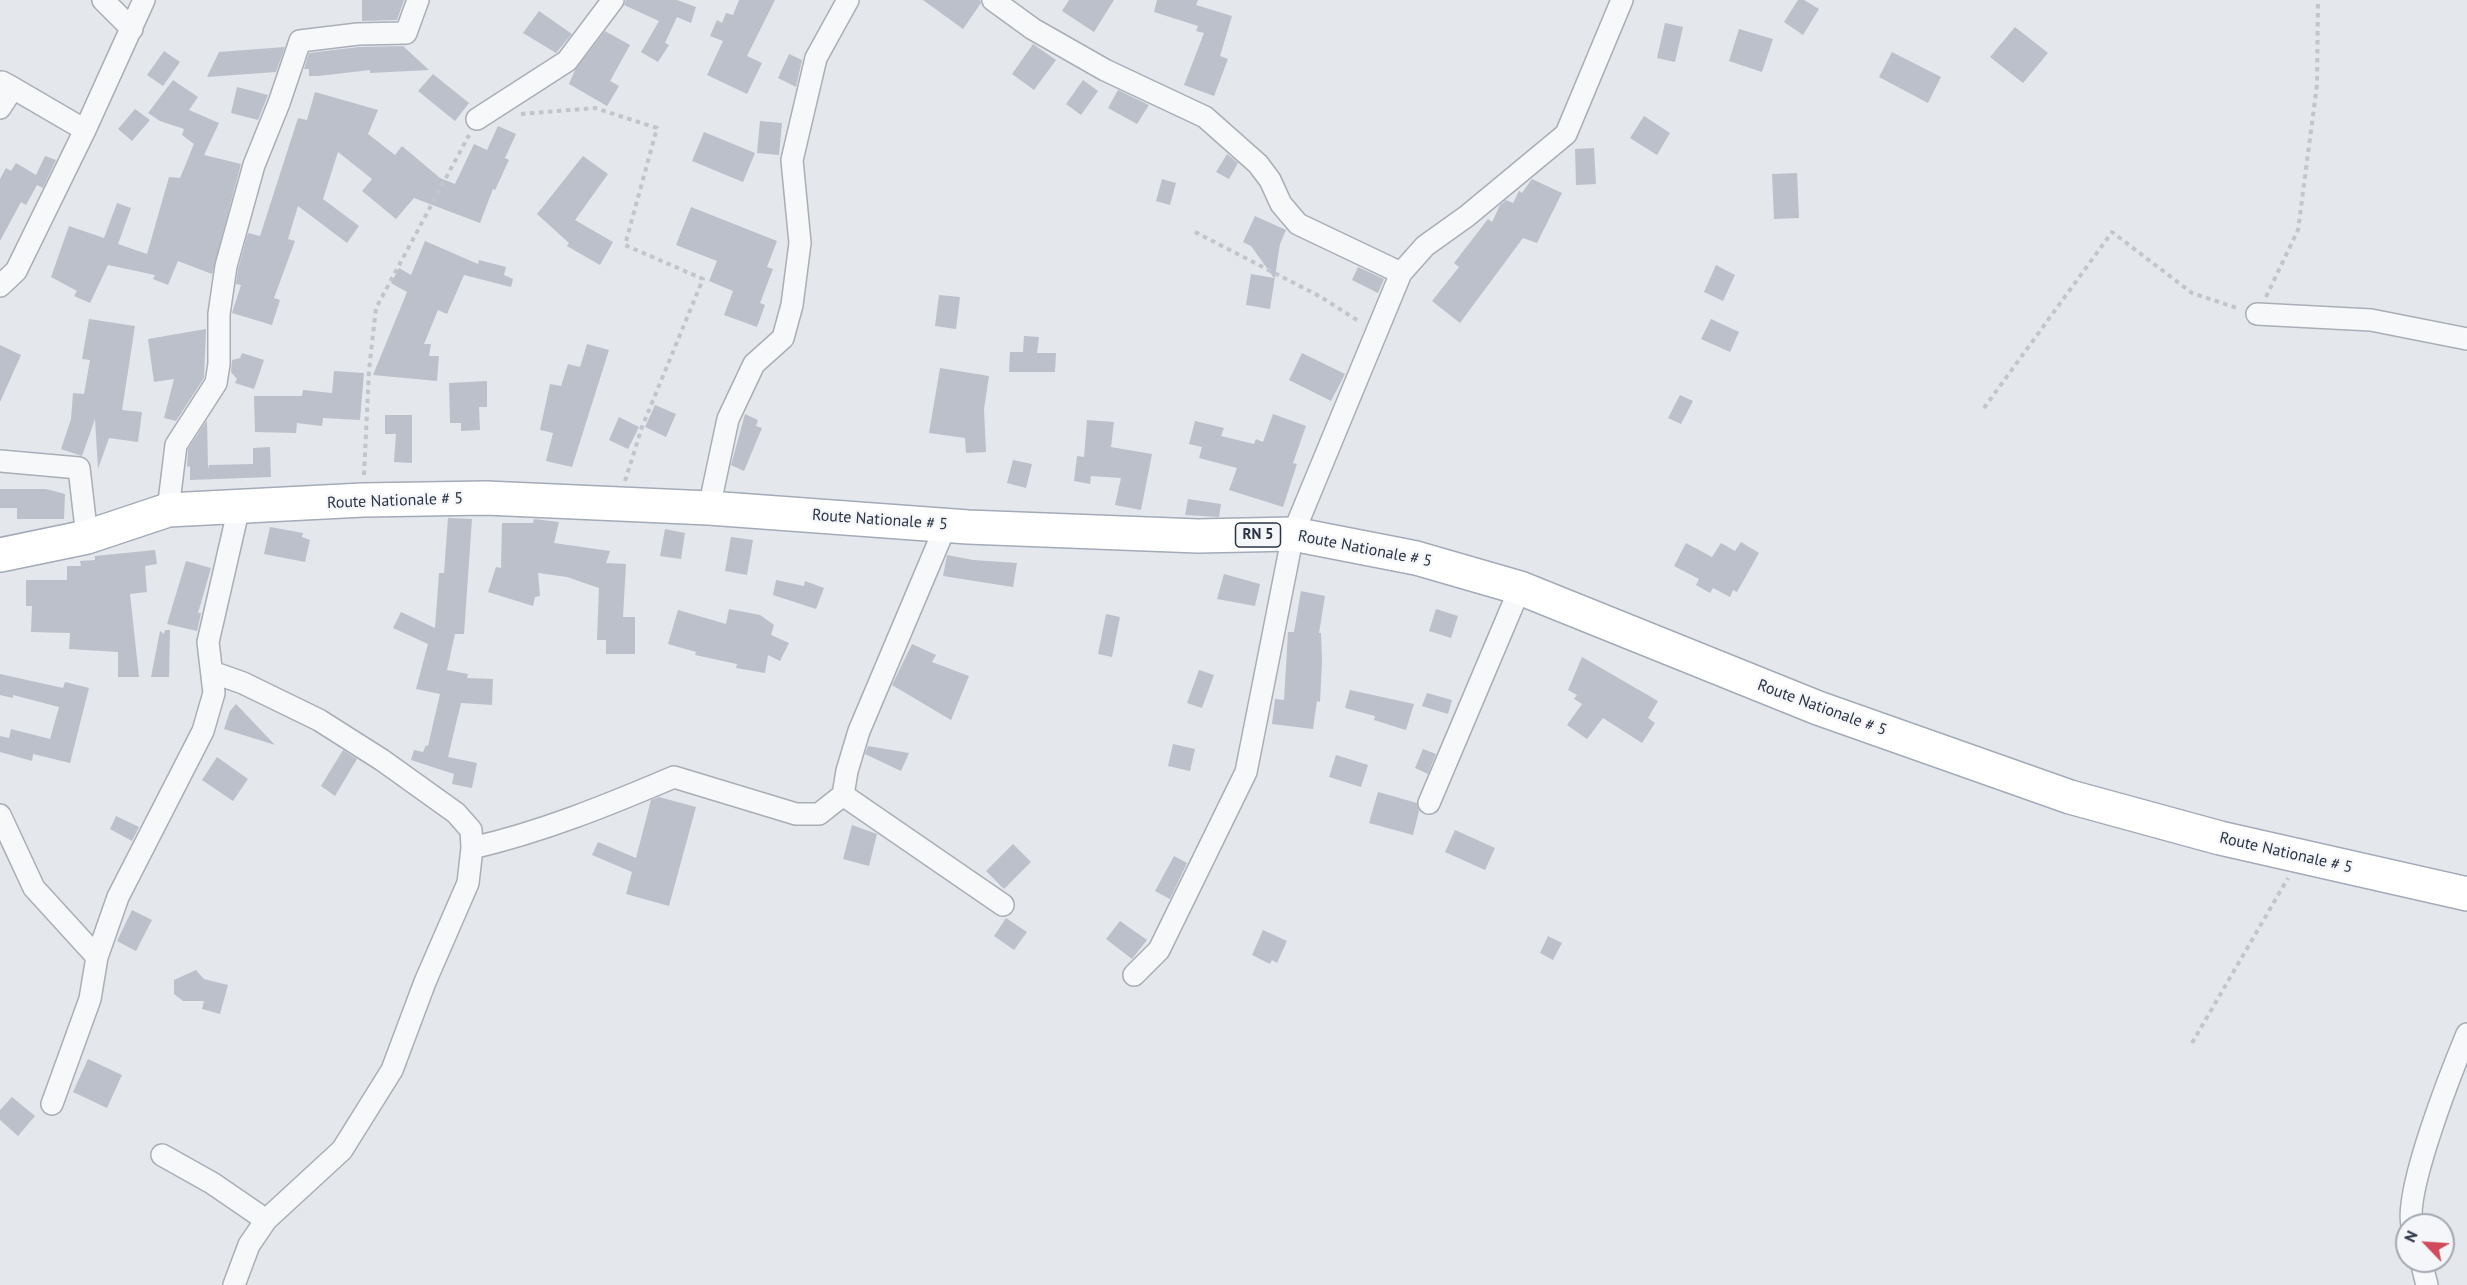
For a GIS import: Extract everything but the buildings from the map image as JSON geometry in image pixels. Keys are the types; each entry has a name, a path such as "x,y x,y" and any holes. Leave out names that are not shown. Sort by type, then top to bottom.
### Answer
{"main road":[{"name":"Route Nationale # 5","path":"0,555 87,537 168,510 363,500 486,498 710,508 946,525 1198,536 1293,534 1416,558 1520,588 1818,708 2070,797 2220,838 2467,894"}],"street":[{"path":"103,0 132,29"},
{"path":"0,286 16,271 85,130 144,0"},
{"path":"168,510 176,445 216,383 219,364 219,314 226,266 254,165 279,103 300,41 358,34 406,33 418,0"},
{"path":"477,120 567,61 613,0"},
{"path":"710,508 728,419 754,364 783,338 786,327 801,243 792,160 816,58 848,0"},
{"path":"993,0 1033,29 1105,70 1205,117 1258,164 1270,180 1281,204 1298,224 1401,273"},
{"path":"1134,975 1159,950 1246,772 1293,534 1401,273 1425,246 1467,216 1566,134 1622,0"},
{"path":"0,108 6,85 85,130"},
{"path":"2257,314 2371,320 2467,339"},
{"path":"0,461 79,468 87,537"},
{"path":"52,1104 90,999 97,957 118,897 203,731 214,693 208,642 239,507"},
{"path":"472,848 527,834 600,808 674,777 796,814 819,814 843,795 847,771 859,731 946,525"},
{"path":"1429,803 1520,588"},
{"path":"212,672 243,683 319,720 381,760 456,813 471,830 472,848 468,883 425,982 392,1070 342,1150 266,1220 249,1245 234,1285"},
{"path":"843,795 1003,905"},
{"path":"0,815 34,888 97,957"},
{"path":"2414,1213 2418,1177 2432,1124 2467,1034"},
{"path":"162,1155 212,1183 266,1220"}],"path":[{"path":"1984,408 2112,232 2192,293 2257,314 2298,230 2318,85 2318,0"},
{"path":"518,114 595,108 657,128 625,245 703,279 642,427 618,504"},
{"path":"363,500 369,370 376,308 477,120"},
{"path":"1195,232 1356,317 1374,336"},
{"path":"2192,1043 2301,856"}]}
